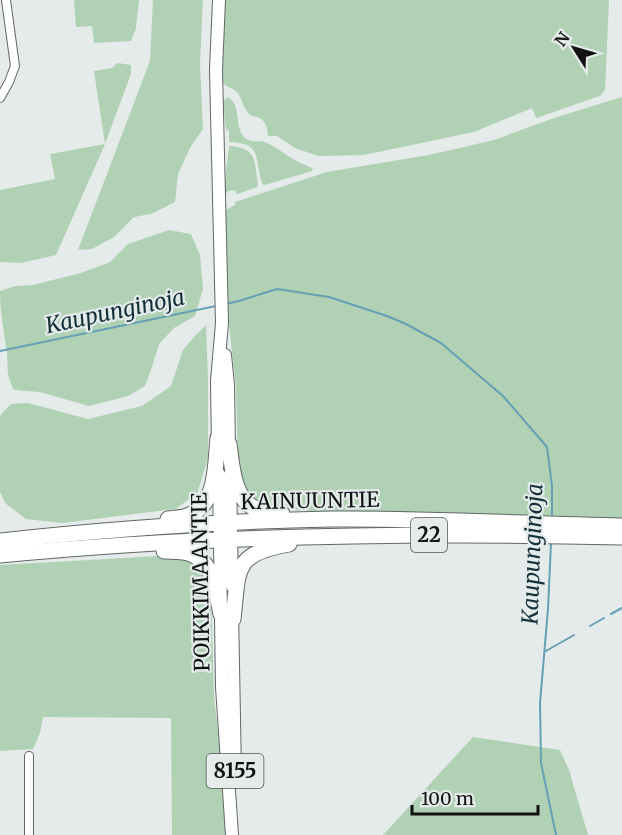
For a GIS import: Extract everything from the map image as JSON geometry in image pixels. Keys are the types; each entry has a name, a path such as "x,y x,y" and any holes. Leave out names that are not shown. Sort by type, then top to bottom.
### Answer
{"highway":[{"path":"223,441 232,463 240,494 254,508 271,513 351,520"},
{"path":"116,530 186,516 201,507 210,493 223,441"},
{"name":"KAINUUNTIE","path":"0,555 92,548 225,531 351,520 426,520 536,530"},
{"name":"KAINUUNTIE","path":"0,542 116,530 225,531 349,536 622,526"},
{"name":"KAINUUNTIE","path":"561,530 622,537"},
{"path":"227,616 241,567 245,560 253,554 279,546 349,536"},
{"path":"92,548 181,551 198,557 210,571 227,616"}],"main road":[{"name":"POIKKIMAANTIE","path":"219,0 216,80 222,326 228,385 223,441 227,616 235,742 232,834"}],"street":[{"path":"0,98 15,66 6,0"},
{"path":"29,756 29,835"}],"green space":[{"path":"74,0 139,0 136,28 131,41 94,43 92,26 76,27"},
{"path":"153,0 203,0 200,64 203,129 191,146 178,174 175,202 151,214 134,217 114,237 92,249 78,250 150,61"},
{"path":"225,0 609,0 605,90 600,96 536,118 532,108 474,132 364,155 318,156 295,148 277,136 268,136 264,122 260,118 251,116 237,92 222,81"},
{"path":"117,63 131,65 131,74 105,144 94,71 112,68"},
{"path":"227,97 235,105 239,128 245,138 271,145 312,168 312,171 263,185 253,149 240,143 229,142 223,102"},
{"path":"622,97 622,520 284,510 255,502 244,492 238,462 236,387 229,326 224,211 235,205 235,202 327,172 429,155 494,140"},
{"path":"105,144 56,255 21,263 0,262 0,190 55,179 50,154"},
{"path":"229,146 245,150 253,157 258,185 238,194 235,190 228,191 223,198"},
{"path":"169,230 191,234 200,255 203,289 195,316 174,328 159,344 145,386 128,396 89,406 40,392 14,390 8,372 0,291 81,273 110,262 128,244"},
{"path":"206,325 208,458 197,494 175,509 62,523 26,519 5,503 0,492 0,418 11,404 28,403 88,419 142,406 171,386 183,350"},
{"path":"176,555 196,561 211,592 214,697 225,795 226,835 172,835 171,718 43,717 40,733 33,749 0,751 0,565"},
{"path":"473,737 560,750 569,770 588,835 383,835"}],"waterway":[{"name":"Kaupunginoja","path":"225,304 277,289 329,297 387,316 441,343 503,396 547,447 552,486 552,519"},
{"name":"Kaupunginoja","path":"0,351 216,306"},
{"name":"Kaupunginoja","path":"551,543 540,703 541,763 556,835"},
{"path":"611,614 622,608"},
{"path":"590,626 604,618"},
{"path":"546,651 574,635"}]}
